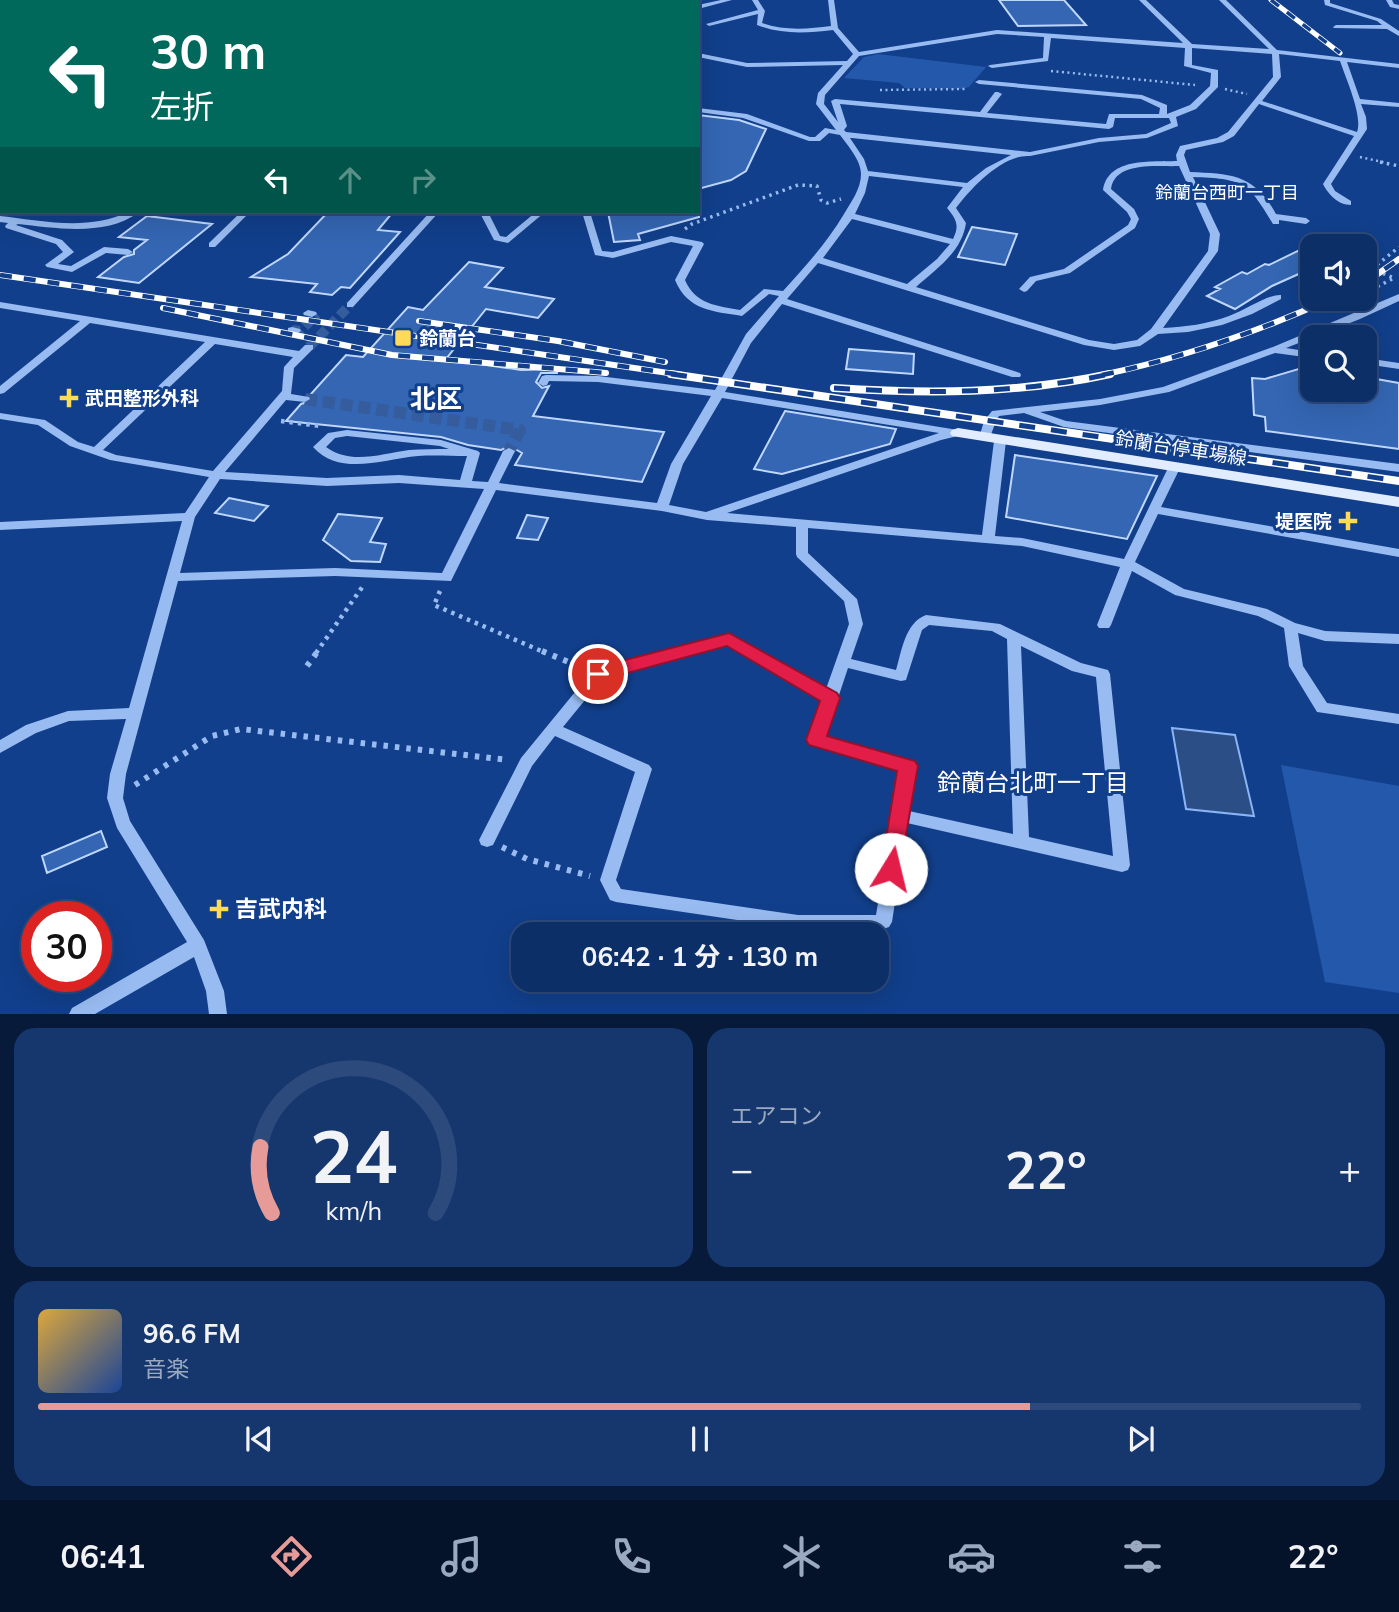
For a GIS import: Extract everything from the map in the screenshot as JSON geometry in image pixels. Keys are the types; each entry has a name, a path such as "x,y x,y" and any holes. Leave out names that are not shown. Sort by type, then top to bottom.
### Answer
{"main road":[{"name":"鈴蘭台停車場線","path":"958,433 1399,502"}],"street":[{"path":"700,7 729,0"},
{"path":"755,0 762,11 759,24 771,29 793,33 835,28"},
{"path":"831,0 835,28 857,54"},
{"path":"839,131 843,126 835,101 1109,127 1112,116 1167,116 1193,107 1214,87 1215,72 1188,66 1189,45 1142,0"},
{"path":"818,260 1088,343 1114,347 1139,342 1155,331 1213,251 1215,234 1182,163 1180,156 1183,148 1220,140 1231,134 1277,77 1275,52 1222,0"},
{"path":"1327,0 1327,4 1334,8 1369,16 1399,34"},
{"path":"1389,0 1392,6 1399,7"},
{"path":"709,24 762,11"},
{"path":"1336,27 1389,27"},
{"path":"662,507 665,488 718,394 740,348 818,260 861,191 866,173 858,155 820,104 821,95 857,54 997,32 1275,52 1399,66"},
{"path":"992,66 1046,60 1048,35"},
{"path":"700,55 747,65 850,63"},
{"path":"1343,60 1363,129 1327,184 1332,193 1348,203"},
{"path":"700,110 744,116 809,139 817,139 828,130 852,136 1021,153 1147,136 1175,124 1167,116 1164,107 1142,97 979,82"},
{"path":"982,115 998,94"},
{"path":"1261,99 1358,135"},
{"path":"1357,101 1399,105"},
{"path":"909,288 950,250 962,225 960,217 951,208 967,185 984,170 1021,153"},
{"path":"1024,289 1033,279 1067,271 1132,226 1135,219 1131,211 1107,190 1106,182 1111,173 1126,168 1182,163"},
{"path":"866,173 967,185"},
{"path":"1187,174 1224,176 1247,181 1259,191 1275,219 1306,221"},
{"path":"0,219 86,227 111,222 130,214"},
{"path":"212,245 244,214"},
{"path":"350,305 433,214"},
{"path":"485,214 497,238 508,240 539,214"},
{"path":"587,214 598,253 613,256 671,239 699,244 680,279 683,292 693,302 742,313 766,291 1016,375"},
{"path":"848,215 954,242"},
{"path":"16,221 9,226 59,242 69,252 50,265 72,269 104,250 128,252"},
{"path":"1155,331 1181,331 1245,316 1278,297"},
{"path":"988,540 993,439 989,421 996,413 1100,402 1164,390 1274,350 1399,297"},
{"path":"0,305 212,341 305,351 289,367 289,381 284,396 216,475 189,517 118,774 115,798 123,823 198,945 215,991 218,1013"},
{"path":"0,391 86,321"},
{"path":"95,452 212,341"},
{"path":"1274,350 1300,353"},
{"path":"1377,363 1399,366"},
{"path":"548,378 597,379 718,394 958,433"},
{"path":"284,396 305,399"},
{"path":"1025,410 1064,424 1399,468"},
{"path":"0,416 41,422 74,444 95,452 142,464 216,475 327,482 399,479 493,486 662,507 707,516 802,526 1022,542 1128,564 1181,592 1262,612 1290,626 1325,636 1399,639"},
{"path":"347,433 441,443 474,453 408,454 368,462 330,458 319,447 332,435 347,433"},
{"path":"707,516 938,437 958,433"},
{"path":"174,577 335,572 446,578 509,451"},
{"path":"465,484 474,453"},
{"path":"1104,625 1128,564 1174,468"},
{"path":"1154,510 1399,552"},
{"path":"0,526 189,517"},
{"path":"553,729 643,769 608,880 616,895 797,922 883,922 908,766 816,740 856,624 849,599 802,554 802,526"},
{"path":"843,662 901,676 916,628 926,620 995,627 1077,667 1103,674 1122,866 900,815"},
{"path":"1290,626 1296,666 1322,708 1399,719"},
{"path":"1014,636 1021,842"},
{"path":"488,840 526,762 598,674 729,639 830,698"},
{"path":"0,747 32,729 68,716 135,713"},
{"path":"78,1013 198,945"}],"path":[{"path":"1047,71 1214,87 1261,99"},
{"path":"873,91 964,91 979,82"},
{"path":"1346,154 1399,166"},
{"path":"671,239 692,224 798,185 811,184 817,187 821,200 827,203 861,191"},
{"path":"1377,265 1399,247"},
{"path":"1377,271 1394,278 1377,287"},
{"path":"307,666 372,574"},
{"path":"446,578 434,606 598,674"},
{"path":"115,798 212,736 242,729 526,762"},
{"path":"488,840 527,859 608,880"}],"shaded area":[{"path":"878,54 986,67 969,87 961,89 905,88 899,83 844,78 864,57"},
{"path":"1172,728 1235,735 1254,816 1186,809"},
{"path":"1281,765 1399,786 1399,993 1325,982"}],"building":[{"path":"999,0 1064,0 1086,25 1018,26"},
{"path":"700,115 739,120 766,129 746,171 731,180 700,188"},
{"path":"326,214 391,214 378,230 400,232 350,288 341,287 332,295 310,292 317,284 251,277 288,254"},
{"path":"608,214 698,214 699,217 638,234 640,240 614,242"},
{"path":"147,216 212,224 139,283 98,277 124,257 134,254 134,250 147,240 119,237"},
{"path":"972,227 1017,234 1005,265 958,257"},
{"path":"1300,250 1300,273 1272,286 1235,309 1207,296 1220,289 1215,287 1242,272 1247,274 1265,264 1269,265"},
{"path":"469,262 503,268 485,287 554,299 538,318 486,309 446,359 521,370 558,369 557,373 541,373 536,382 542,388 549,386 533,416 664,432 642,482 515,465 522,453 510,446 501,450 468,445 441,437 286,421 301,404 311,401 310,395 346,355 363,357 408,307 423,310"},
{"path":"849,349 914,354 913,374 846,369"},
{"path":"1300,369 1300,402 1377,402 1377,379 1399,383 1399,449 1266,431 1265,417 1254,415 1252,378 1265,379"},
{"path":"785,411 896,429 890,444 782,474 754,469"},
{"path":"1015,455 1157,476 1127,539 1006,517"},
{"path":"229,498 268,506 254,521 215,513"},
{"path":"338,514 382,518 370,542 386,544 380,562 351,561 323,540"},
{"path":"527,515 548,518 538,540 517,538"},
{"path":"101,831 107,847 47,873 42,856"}],"tunnel":[{"path":"309,347 350,305"},
{"path":"292,330 300,331 317,314"},
{"path":"305,399 520,430 509,451"}],"railway":[{"path":"1271,0 1340,53"},
{"path":"1377,275 1399,259"},
{"path":"0,275 682,375"},
{"path":"163,308 392,355 606,373"},
{"path":"1102,375 1219,343 1302,311"},
{"path":"419,321 558,341 665,362"},
{"path":"671,374 1399,481"},
{"path":"834,388 972,391 1076,381 1110,374"}],"place":[{"name":"鈴蘭台","path":"403,338"},
{"name":"武田整形外科","path":"69,398"},
{"name":"堤医院","path":"1348,521"},
{"name":"吉武内科","path":"219,909"}],"district":[{"name":"鈴蘭台西町一丁目","path":"1227,193"},
{"name":"北区","path":"436,399"},
{"name":"鈴蘭台北町一丁目","path":"1033,783"}],"route":[{"path":"598,674 729,639 830,698 816,740 908,766 891,869"}]}
